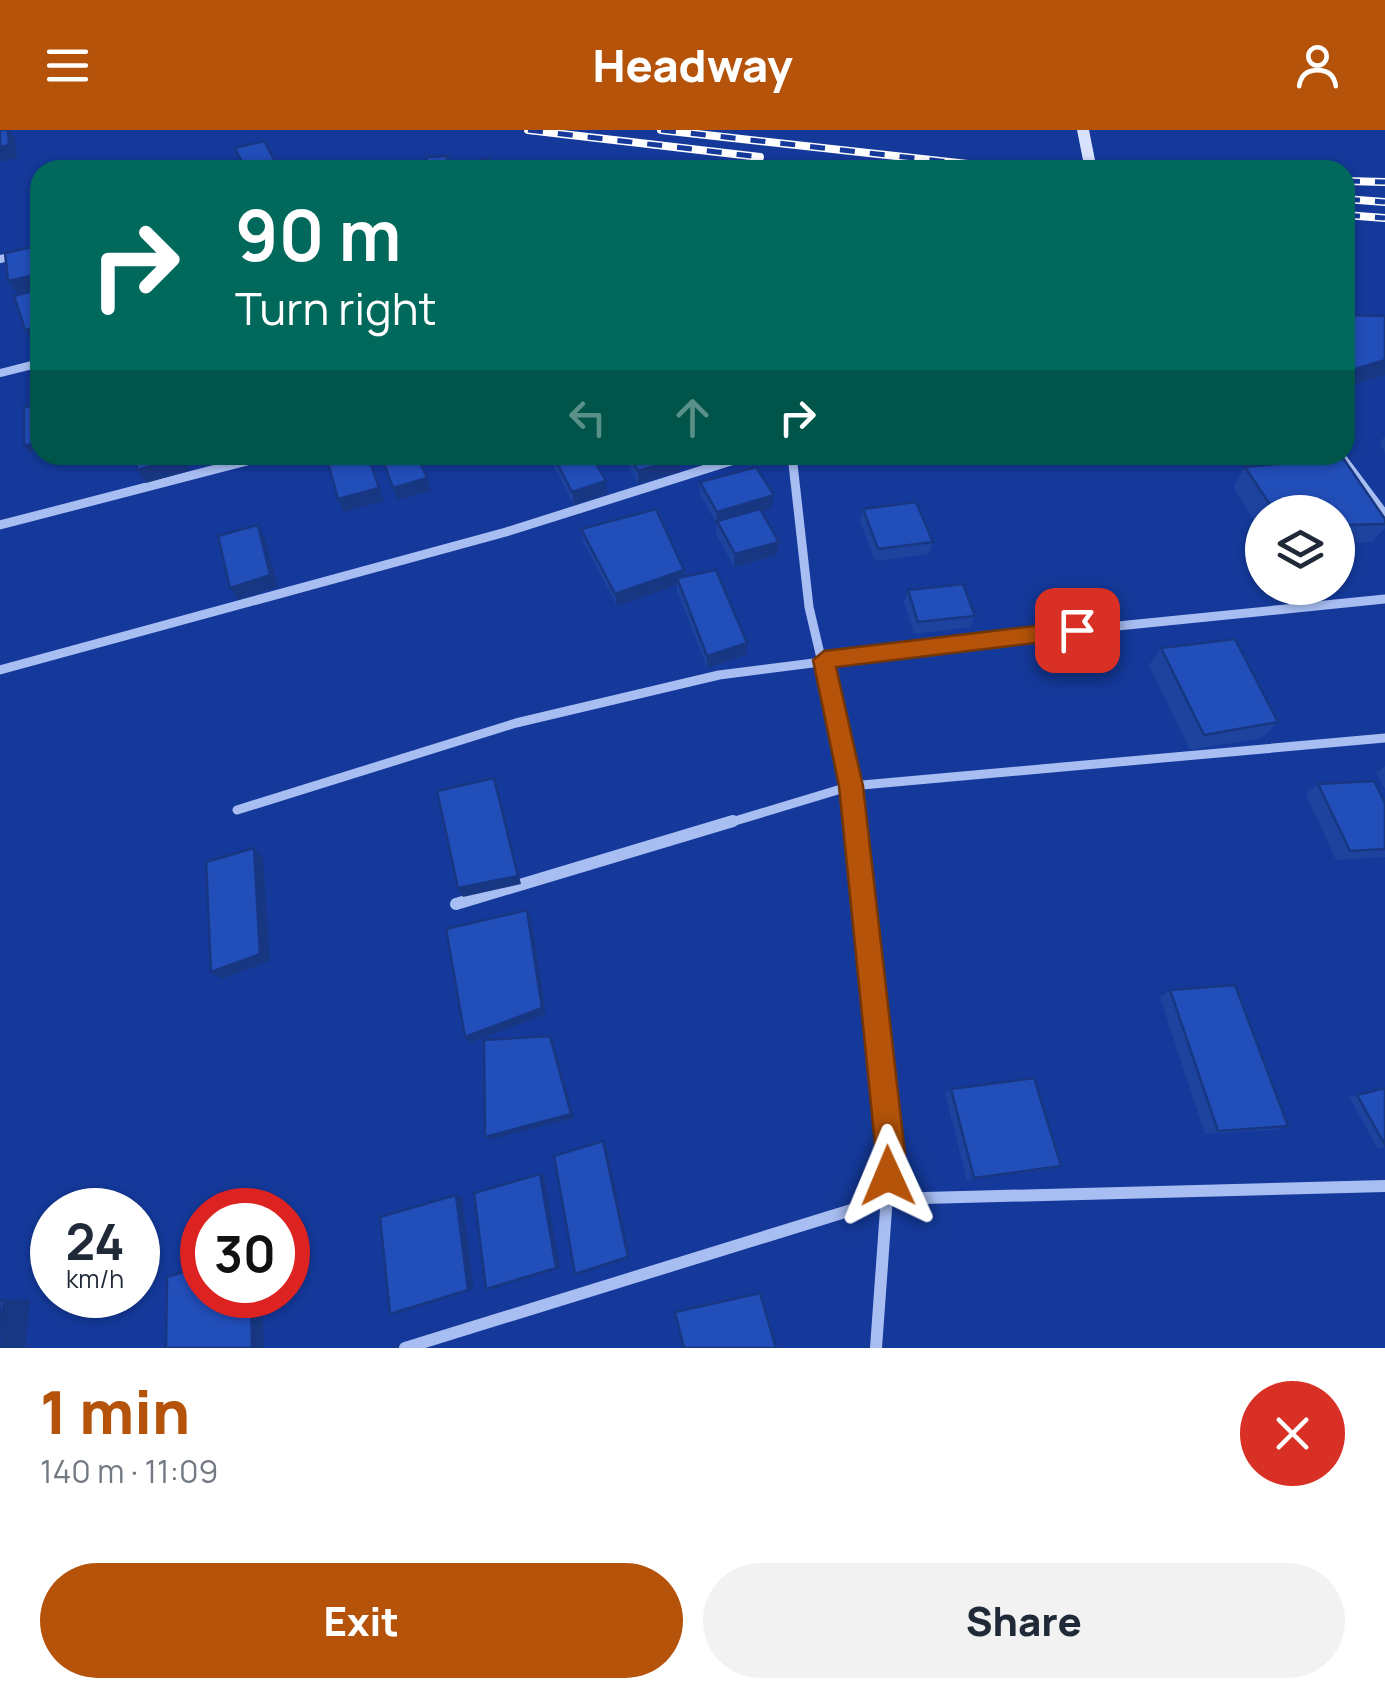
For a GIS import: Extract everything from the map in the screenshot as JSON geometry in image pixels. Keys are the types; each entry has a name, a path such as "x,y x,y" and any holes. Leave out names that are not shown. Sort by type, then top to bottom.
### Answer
{"street":[{"path":"1082,130 1089,160"},
{"path":"0,259 30,252"},
{"path":"0,373 30,366"},
{"path":"0,525 231,465"},
{"path":"0,670 506,532 718,465"},
{"path":"793,465 809,607 851,786 890,1154 876,1348"},
{"path":"1348,465 1385,515"},
{"path":"237,810 373,764 573,708 691,681 824,660 1149,621 1385,600"},
{"path":"456,904 851,786 1385,738"},
{"path":"405,1348 887,1199 1385,1186"}],"building":[{"path":"0,130 8,130 9,145 0,147"},
{"path":"264,141 274,160 241,160 235,148"},
{"path":"448,156 447,160 426,160"},
{"path":"30,247 30,276 8,281 5,253"},
{"path":"30,292 30,329 25,330 14,296"},
{"path":"1355,315 1385,316 1385,360 1355,369"},
{"path":"30,406 30,444 24,446 24,407"},
{"path":"329,465 371,465 379,488 338,499"},
{"path":"385,465 421,465 427,478 393,488"},
{"path":"558,465 597,465 606,481 572,492"},
{"path":"635,465 658,465 638,471"},
{"path":"1348,465 1385,524 1355,525 1355,495 1264,495 1245,467"},
{"path":"756,467 774,495 717,512 700,482"},
{"path":"916,502 933,542 878,549 863,509"},
{"path":"656,509 684,570 615,594 581,529"},
{"path":"760,509 779,542 735,554 717,521"},
{"path":"258,525 270,575 230,588 218,536"},
{"path":"716,570 747,643 707,656 677,578"},
{"path":"963,584 975,616 918,622 908,590"},
{"path":"1235,639 1278,722 1204,735 1161,648"},
{"path":"494,778 518,876 458,888 437,791"},
{"path":"1374,781 1385,803 1385,849 1350,851 1318,784"},
{"path":"254,848 260,954 211,972 206,862"},
{"path":"527,910 542,1008 465,1037 446,929"},
{"path":"1235,985 1288,1126 1218,1131 1170,990"},
{"path":"550,1036 571,1114 485,1137 484,1040"},
{"path":"1034,1078 1061,1166 974,1178 951,1089"},
{"path":"1385,1088 1385,1145 1357,1095"},
{"path":"603,1141 628,1257 575,1274 554,1156"},
{"path":"540,1174 556,1268 486,1289 474,1193"},
{"path":"456,1195 468,1290 390,1314 380,1217"},
{"path":"180,1273 180,1318 251,1318 252,1348 166,1348 167,1277"},
{"path":"760,1293 776,1348 684,1348 675,1312"},
{"path":"4,1300 0,1333 0,1301"}],"railway":[{"path":"528,130 760,157"},
{"path":"661,130 932,160"},
{"path":"1355,181 1385,182"},
{"path":"1355,200 1385,202"},
{"path":"1355,216 1385,218"}],"route":[{"path":"888,1176 890,1154 851,786 824,660 1077,630"}]}
